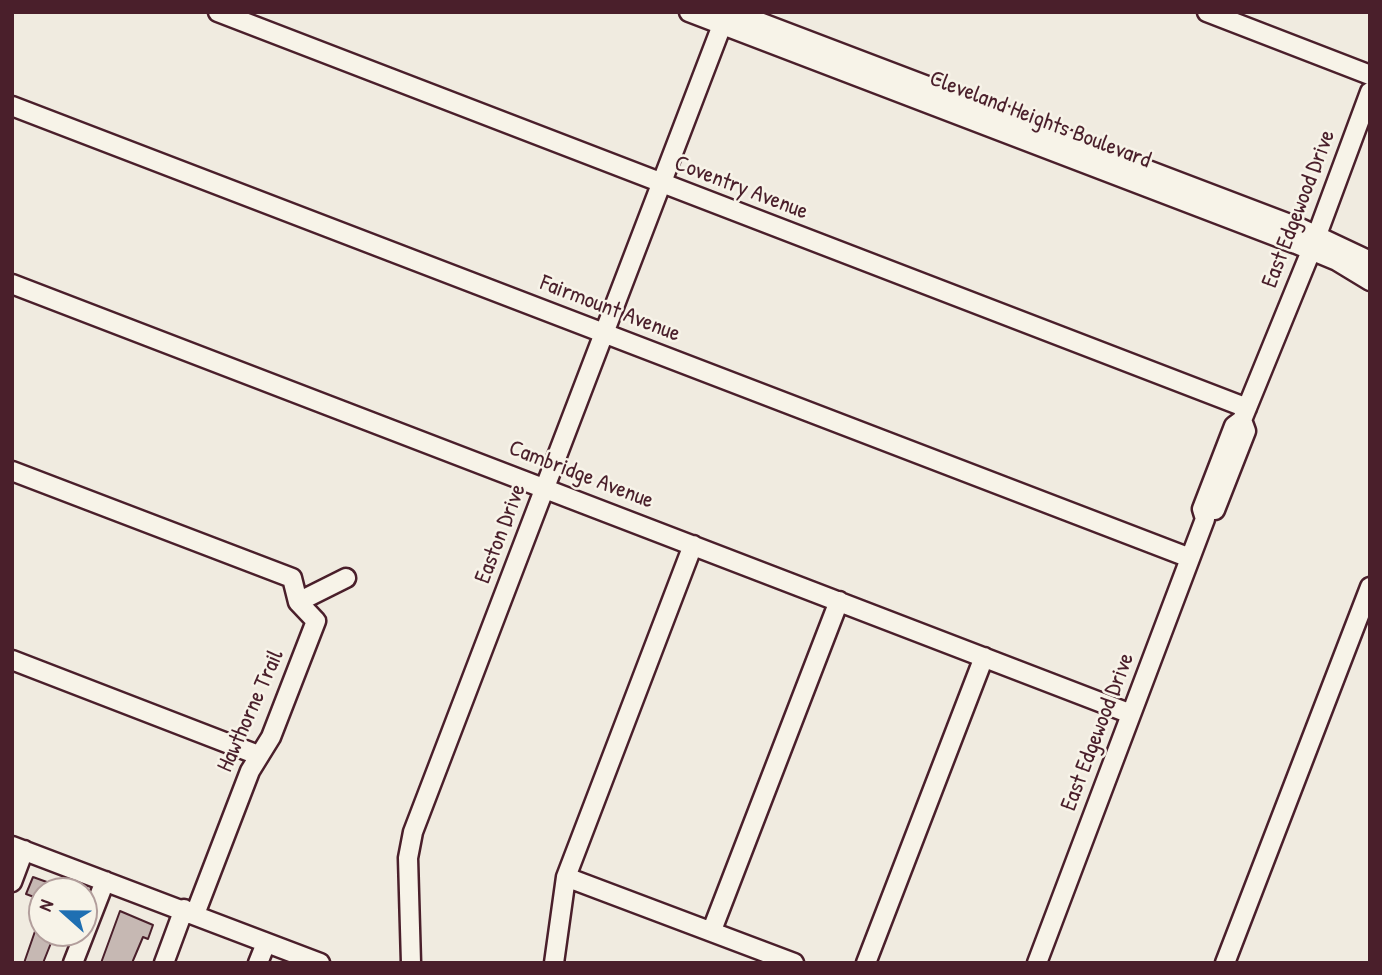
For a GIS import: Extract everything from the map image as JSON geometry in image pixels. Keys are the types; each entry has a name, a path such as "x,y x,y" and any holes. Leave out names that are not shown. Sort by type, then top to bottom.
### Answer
{"street":[{"name":"Coventry Avenue","path":"218,12 1245,414"},
{"name":"Cleveland Heights Boulevard","path":"689,12 727,17 1314,243 1370,261"},
{"path":"1207,12 1370,75"},
{"name":"Easton Drive","path":"411,963 408,858 413,832 727,17"},
{"name":"East Edgewood Drive","path":"1037,963 1205,519 1202,509 1234,426 1245,414 1314,243 1370,92"},
{"name":"Fairmount Avenue","path":"12,106 1190,558"},
{"name":"Cleveland Heights Boulevard","path":"1314,243 1370,281"},
{"name":"Cambridge Avenue","path":"12,284 1131,714"},
{"name":"Hawthorne Trail","path":"12,471 292,578 298,602 316,621 271,737 258,755 190,911 163,963"},
{"path":"554,963 566,877 693,545"},
{"path":"298,602 346,578"},
{"path":"1225,963 1370,587"},
{"path":"712,930 839,601"},
{"path":"866,963 984,657"},
{"path":"12,660 258,755"},
{"path":"12,882 18,848 190,911 320,963"},
{"path":"566,877 794,963"},
{"path":"73,963 105,881"},
{"path":"258,963 266,943"}],"building":[{"path":"120,911 153,925 148,939 143,937 132,963 101,963"},
{"path":"30,947 49,947 43,963 24,963"}]}
